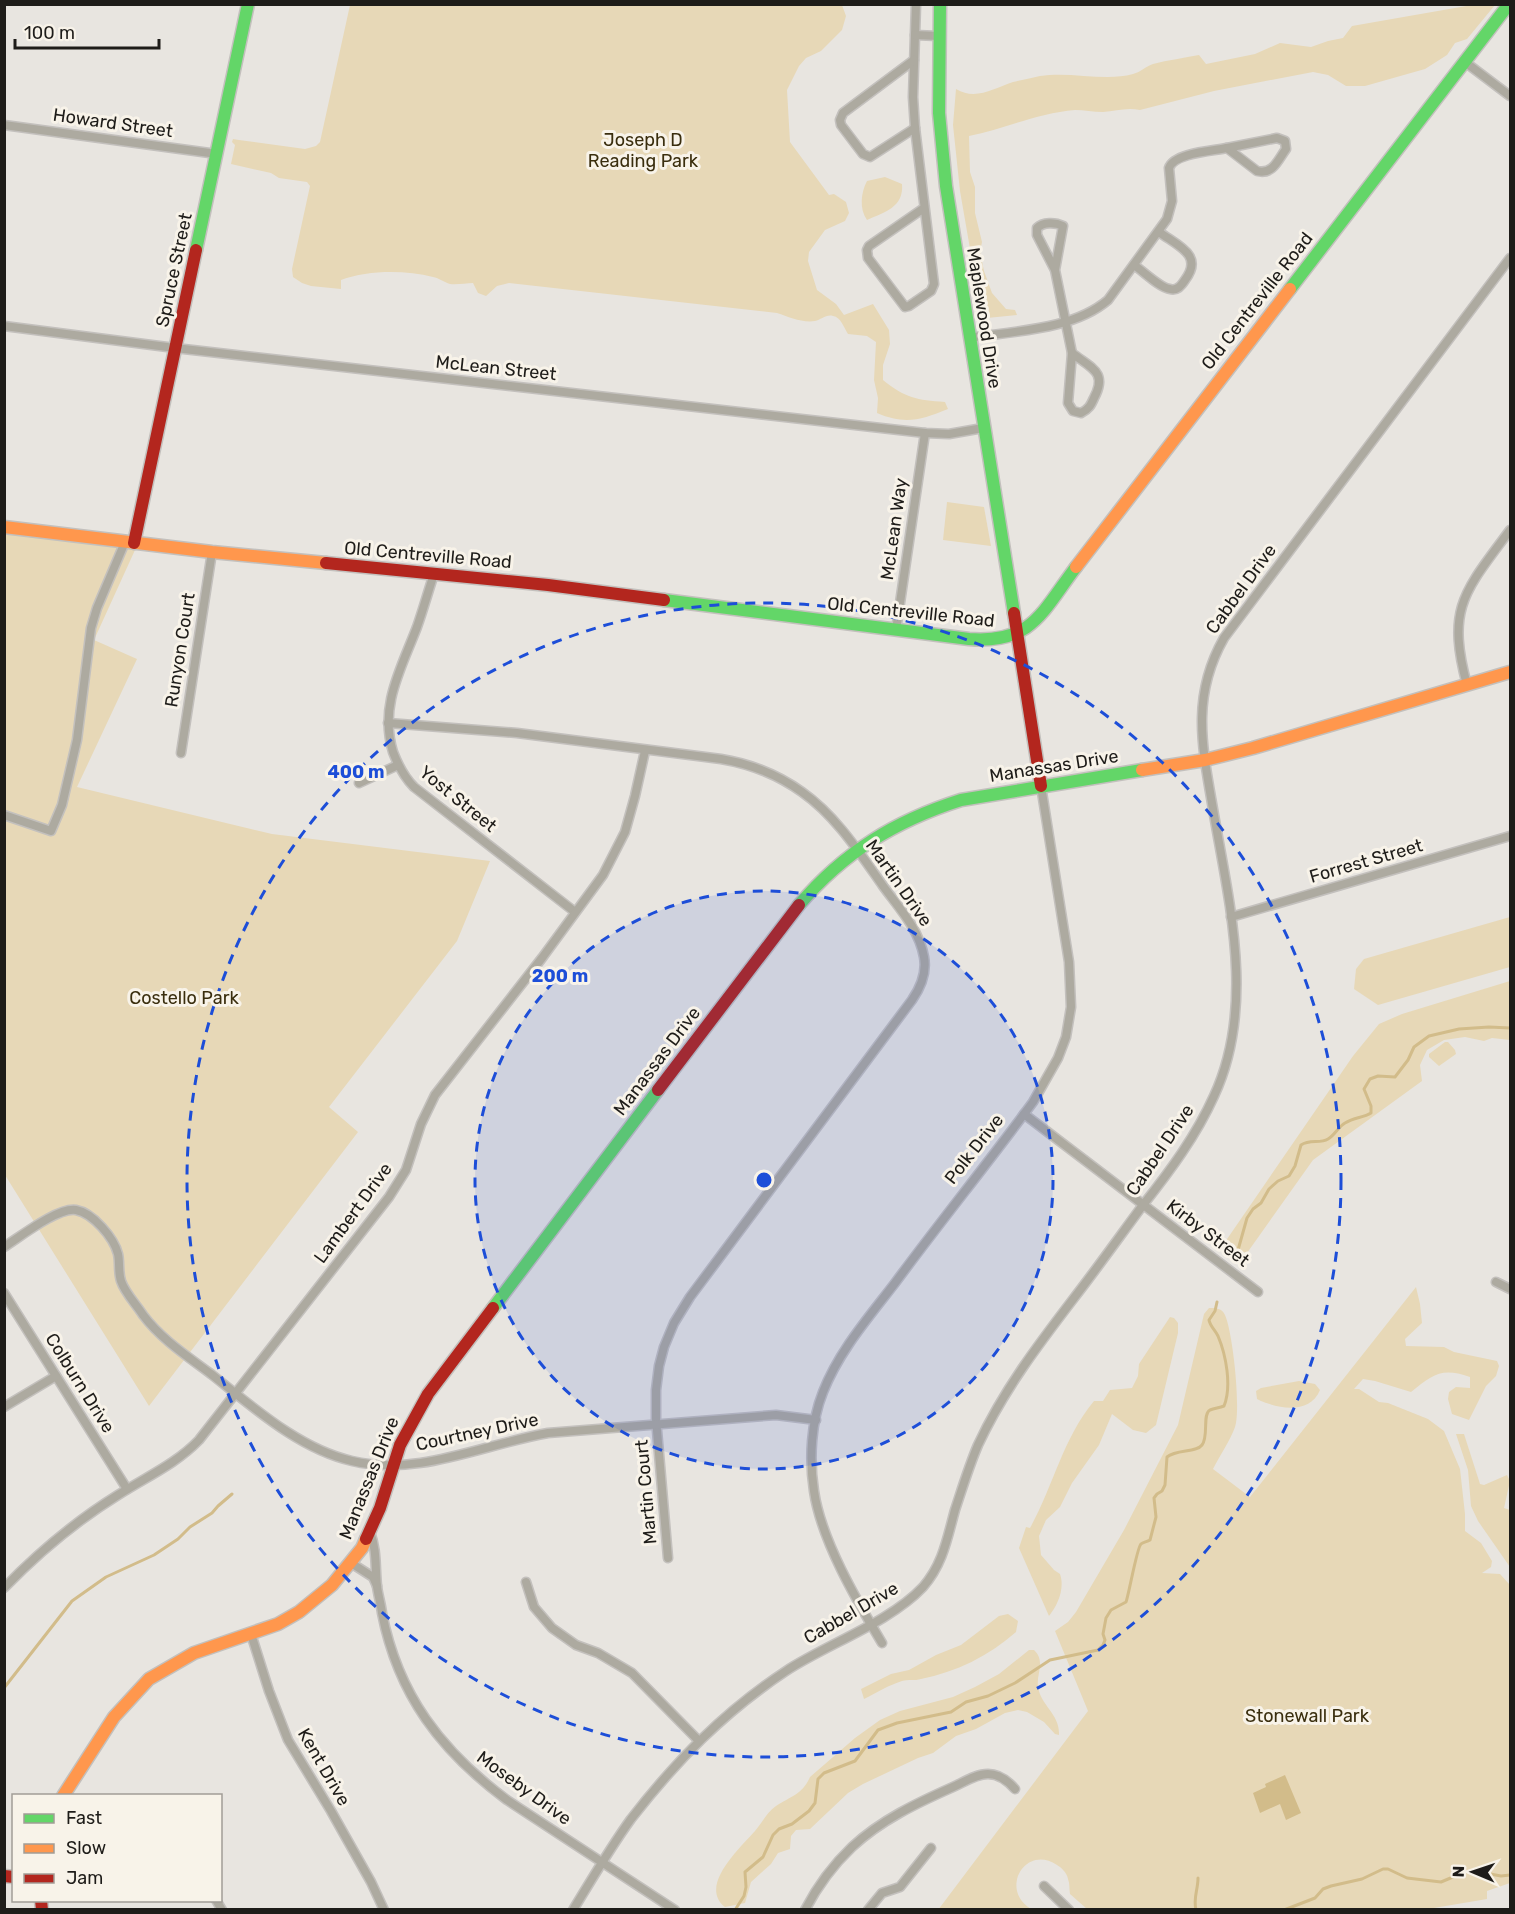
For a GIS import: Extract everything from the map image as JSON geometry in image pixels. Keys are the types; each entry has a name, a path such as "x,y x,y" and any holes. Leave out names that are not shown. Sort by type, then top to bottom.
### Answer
{"main road":[{"name":"Spruce Street","path":"130,543 176,348 248,4"},
{"name":"Maplewood Drive","path":"940,4 942,151 1016,635"},
{"name":"Old Centreville Road","path":"4,527 212,552 548,585 983,641 1005,639 1028,627 1039,616 1509,4"},
{"name":"Polk Drive","path":"1016,635 1041,786"},
{"name":"Manassas Drive","path":"64,1794 114,1717 149,1679 194,1653 278,1624 299,1612 332,1585 351,1563 370,1532 393,1464 413,1418 442,1376 785,921 813,886 856,849 889,828 935,808 975,797 1204,760 1253,748 1510,672"}],"street":[{"path":"916,4 913,97 934,287 905,307 868,258 867,250 869,246 924,208"},
{"path":"915,35 939,36"},
{"path":"914,60 843,112 840,120 841,125 863,154 870,157 915,128"},
{"path":"1465,62 1510,96"},
{"name":"Howard Street","path":"4,125 217,154"},
{"path":"969,338 1066,322 1099,308 1108,300 1167,219 1172,201 1169,168 1171,163 1179,157 1277,138 1281,138 1287,144 1273,168 1263,173 1227,148"},
{"path":"1055,270 1062,226 1051,223 1040,225 1037,228 1037,235 1055,270 1072,353 1068,403 1073,411 1081,413 1089,408 1099,388 1100,378 1072,353"},
{"path":"1134,265 1168,289 1180,286 1192,272 1193,264 1190,257 1159,232"},
{"name":"Cabbel Drive","path":"573,1910 630,1821 698,1740 783,1672 910,1599 924,1585 936,1569 948,1543 959,1498 976,1450 1005,1392 1183,1152 1206,1112 1222,1077 1231,1038 1236,998 1232,916 1204,760 1201,725 1203,690 1208,670 1224,638 1510,258"},
{"name":"McLean Street","path":"4,326 176,348 925,434 949,434 983,428"},
{"name":"McLean Way","path":"896,630 925,434"},
{"path":"1467,685 1457,638 1459,614 1468,590 1510,530"},
{"name":"Spruce Street","path":"4,815 51,831 62,805 77,740 91,628 97,608 130,543"},
{"name":"Runyon Court","path":"181,753 212,552"},
{"name":"Yost Street","path":"434,574 393,688 388,723 398,765 414,787 575,912"},
{"name":"Martin Drive","path":"388,723 495,731 733,761 770,773 792,785 817,804 856,849 916,933 925,959 923,979 912,1000 683,1306 668,1337 659,1366 656,1390 657,1424"},
{"name":"Lambert Drive","path":"4,1588 48,1545 76,1523 176,1460 191,1448 236,1394 389,1197 406,1170 421,1124 435,1095 542,958 603,875 625,832 645,751"},
{"path":"359,783 398,765"},
{"name":"Polk Drive","path":"882,1643 830,1544 818,1508 812,1475 812,1450 816,1420 827,1383 852,1339 1024,1114 1042,1088 1066,1037 1071,1007 1069,962 1041,786"},
{"name":"Forrest Street","path":"1232,916 1510,836"},
{"name":"Kirby Street","path":"1024,1114 1258,1292"},
{"name":"Courtney Drive","path":"4,1247 63,1211 74,1210 88,1216 103,1228 115,1245 121,1281 161,1336 283,1429 325,1452 367,1464 438,1460 519,1438 548,1433 776,1415 816,1420"},
{"path":"1496,1282 1510,1289"},
{"name":"Colburn Drive","path":"4,1293 127,1489"},
{"path":"4,1407 56,1376"},
{"name":"Martin Court","path":"657,1424 668,1558"},
{"name":"Moseby Drive","path":"370,1532 376,1557 377,1586 392,1653 416,1707 446,1747 484,1783 507,1800 675,1910"},
{"path":"351,1563 373,1577 377,1586"},
{"path":"526,1582 534,1607 552,1628 576,1645 598,1653 632,1673 698,1740"},
{"name":"Kent Drive","path":"251,1634 288,1740 331,1810 384,1910"},
{"path":"805,1910 831,1869 850,1849 867,1834 898,1814 929,1797 980,1775 996,1775 1015,1789"},
{"path":"868,1910 882,1893 900,1887 930,1848"},
{"path":"1044,1886 1069,1910"}],"green space":[{"name":"Joseph D Reading Park","path":"350,5 842,5 846,16 842,30 821,51 806,58 799,66 787,90 790,142 829,195 834,194 846,202 849,213 845,221 825,230 809,252 808,261 817,290 836,304 844,315 873,304 889,330 890,344 883,365 883,380 898,391 912,397 945,402 948,409 913,420 896,419 877,413 878,398 874,380 876,342 867,336 848,334 840,321 833,316 805,321 777,313 509,283 497,286 486,296 478,293 473,283 450,284 435,278 399,272 363,274 341,280 341,289 311,286 293,277 292,269 310,186 307,182 279,178 271,173 231,164 235,145 232,142 233,139 305,149 316,146 320,142"},
{"path":"1472,5 1495,5 1467,39 1455,43 1447,55 1425,69 1365,86 1346,86 1328,75 1313,72 1214,91 1140,110 1061,112 969,136 970,172 975,187 975,213 982,242 980,252 984,271 992,293 1006,309 1015,310 1017,315 987,318 981,312 960,191 953,125 956,89 978,94 1040,76 1122,76 1136,73 1150,65 1164,61 1199,55 1206,64 1255,54 1280,43 1311,47 1343,38 1352,26"},
{"path":"885,177 902,184 900,198 892,208 867,220 862,206 865,185 867,181"},
{"path":"947,502 984,507 991,546 943,540"},
{"name":"Costello Park","path":"5,533 135,550 94,640 137,659 77,787 272,834 490,861 457,941 329,1107 358,1132 149,1406 5,1175"},
{"path":"1510,917 1510,967 1378,1005 1354,989 1356,969 1364,959"},
{"path":"1510,981 1510,1040 1492,1038 1484,1041 1465,1037 1444,1040 1427,1050 1420,1065 1422,1081 1313,1160 1247,1253 1231,1249 1225,1242 1353,1056 1379,1024 1402,1014"},
{"path":"1448,1042 1456,1054 1439,1066 1429,1057 1429,1054"},
{"name":"Stonewall Park","path":"1416,1287 1422,1323 1405,1339 1406,1346 1444,1347 1454,1352 1497,1361 1499,1366 1496,1376 1486,1386 1469,1420 1452,1414 1448,1399 1449,1392 1456,1387 1470,1388 1470,1377 1460,1374 1438,1374 1411,1392 1363,1379 1354,1389 1359,1389 1379,1402 1388,1403 1428,1419 1444,1431 1460,1469 1465,1531 1481,1543 1492,1561 1491,1567 1482,1573 1500,1574 1510,1585 1510,1883 1487,1891 1487,1899 1428,1909 1087,1909 1070,1894 1069,1883 1062,1869 1045,1860 1035,1860 1020,1872 1017,1881 1017,1891 1022,1901 1031,1909 938,1910 1088,1711 1055,1631 1068,1622 1076,1612 1124,1530 1178,1425 1204,1314 1209,1308 1214,1308 1225,1315 1231,1338 1237,1388 1235,1427 1213,1469 1250,1497"},
{"path":"1170,1317 1178,1323 1178,1333 1156,1425 1146,1433 1133,1430 1112,1414 1099,1445 1072,1483 1060,1507 1046,1520 1039,1536 1041,1555 1060,1574 1062,1585 1060,1596 1049,1616 1019,1548 1026,1527 1030,1528 1066,1447 1083,1415 1094,1401 1103,1401 1110,1390 1132,1388 1138,1376 1139,1364"},
{"path":"1299,1381 1315,1384 1320,1390 1309,1403 1292,1408 1265,1403 1257,1399 1256,1391 1261,1388"},
{"path":"1456,1434 1464,1434 1480,1484 1484,1485 1507,1475 1510,1481 1504,1508 1510,1510 1510,1567 1478,1521 1471,1506 1468,1470"},
{"path":"1008,1614 1018,1621 1016,1632 983,1656 947,1672 919,1680 904,1680 864,1699 861,1689 891,1674 909,1670 936,1655 961,1645 999,1616"},
{"path":"1029,1650 1034,1650 1038,1654 1040,1663 1038,1687 1043,1700 1057,1721 1059,1735 1055,1734 1044,1722 1027,1712 1018,1710 1005,1713 976,1729 956,1736 933,1753 918,1758 848,1793 810,1829 796,1830 791,1836 790,1849 778,1853 771,1864 751,1882 745,1903 725,1907 718,1898 716,1889 724,1867 770,1811 800,1791 810,1777 855,1738 880,1720 900,1711 953,1697 975,1687 999,1674"}],"shaded area":[{"path":"1285,1775 1301,1813 1286,1820 1280,1804 1260,1813 1253,1793 1266,1787 1265,1784"}],"waterway":[{"path":"1238,1250 1247,1218 1261,1203 1269,1189 1278,1181 1289,1176 1295,1166 1301,1145 1325,1140 1345,1123 1371,1113 1371,1106 1364,1089 1370,1079 1378,1076 1395,1077 1408,1060 1414,1047 1429,1036 1459,1029 1510,1028"},
{"path":"735,1910 744,1896 745,1872 763,1857 773,1835 809,1811 815,1803 818,1779 824,1773 855,1761 878,1730 897,1723 951,1712 966,1702 988,1696 1015,1683 1050,1660 1098,1650 1103,1645 1106,1618 1111,1610 1126,1602 1139,1547 1150,1540 1156,1517 1154,1498 1165,1485 1167,1457 1202,1445 1208,1412 1224,1406 1228,1389 1226,1361 1218,1336 1209,1320 1215,1311 1217,1302"},
{"path":"4,1688 72,1601 106,1577 154,1555 178,1539 232,1494"},
{"path":"1284,1910 1315,1898 1323,1889 1362,1879 1383,1869 1407,1878 1441,1882 1465,1872 1474,1871 1501,1876 1510,1875"},
{"path":"1196,1910 1198,1878"}],"traffic: fast":[{"path":"196,250 248,4"},
{"path":"940,4 939,113 946,186 1014,613"},
{"path":"1290,289 1509,4"},
{"path":"664,600 969,639 990,639 1008,636 1033,622 1044,611 1076,567"},
{"path":"799,905 834,869 872,840 937,808 961,800 1142,770"},
{"path":"493,1308 658,1090"}],"traffic: slow":[{"path":"1076,567 1290,289"},
{"path":"4,527 326,563"},
{"path":"1142,770 1205,760 1253,748 1510,672"},
{"path":"64,1794 114,1717 149,1679 194,1653 278,1624 299,1612 332,1585 362,1548 366,1539"}],"traffic: jam":[{"path":"134,543 196,250"},
{"path":"326,563 548,585 664,600"},
{"path":"1014,613 1041,786"},
{"path":"658,1090 799,905"},
{"path":"366,1539 380,1508 400,1445 428,1394 493,1308"},
{"path":"4,1876 12,1877"},
{"path":"41,1902 42,1910"}]}
